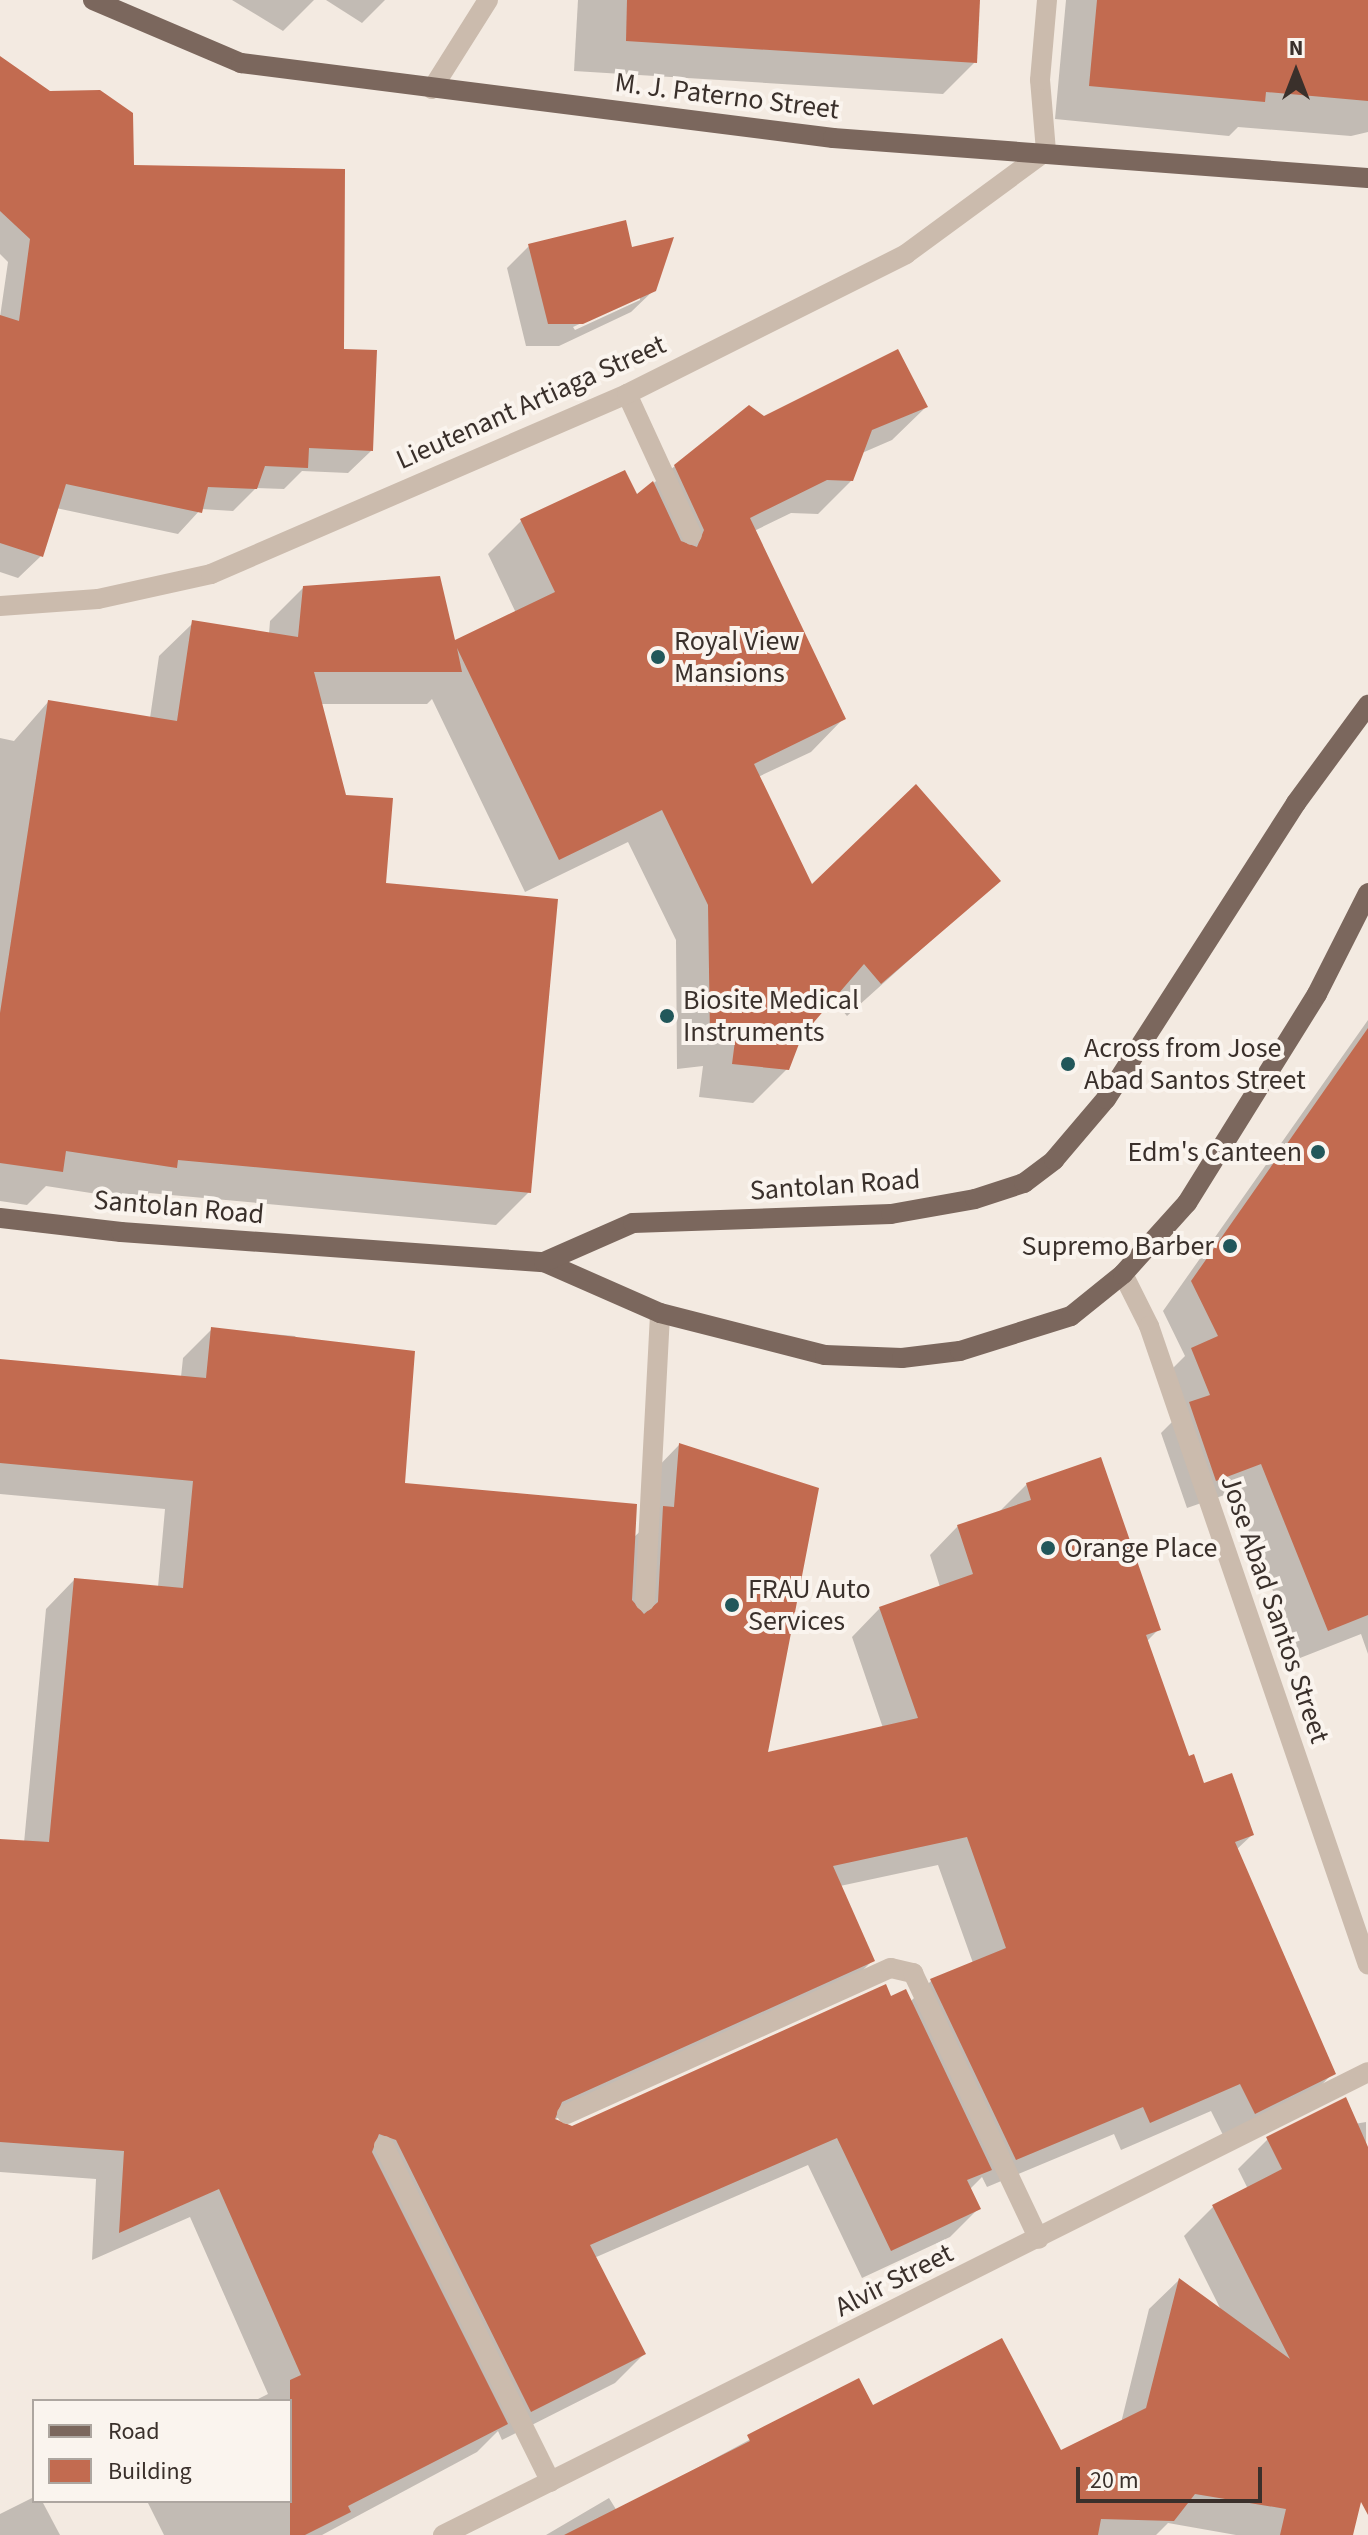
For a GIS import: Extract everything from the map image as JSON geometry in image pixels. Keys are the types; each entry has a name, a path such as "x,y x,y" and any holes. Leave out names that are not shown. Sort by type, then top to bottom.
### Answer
{"main road":[{"name":"M. J. Paterno Street","path":"93,0 241,63 833,138 1046,151 1368,178"},
{"name":"Santolan Road","path":"544,1262 633,1223 891,1214 975,1199 1024,1183 1054,1160 1106,1099 1296,803 1368,705"},
{"name":"Santolan Road","path":"0,1218 121,1232 544,1262 660,1313 825,1355 902,1358 960,1351 1071,1316 1123,1274 1187,1203 1317,994 1368,893"}],"street":[{"path":"432,89 488,0"},
{"path":"1046,151 1040,80 1047,0"},
{"name":"Lieutenant Artiaga Street","path":"0,606 98,599 211,574 627,394 906,254 1046,151"},
{"path":"627,394 692,535"},
{"name":"Jose Abad Santos Street","path":"1123,1274 1149,1326 1368,1965"},
{"path":"645,1601 660,1313"},
{"path":"567,2114 891,1968 913,1973 1039,2239"},
{"name":"Alvir Street","path":"443,2535 1368,2072"},
{"path":"384,2146 551,2482"}],"building":[{"path":"627,0 980,0 977,63 626,41"},
{"path":"1097,0 1368,0 1368,101 1266,92 1265,102 1089,86"},
{"path":"0,56 50,91 100,90 133,113 134,165 345,169 344,349 377,350 373,451 309,448 308,468 265,466 257,489 208,487 202,513 66,484 43,557 0,543 0,315 19,321 30,239 0,211"},
{"path":"626,220 632,247 674,237 656,291 583,324 548,324 528,244"},
{"path":"898,349 928,407 872,430 853,481 827,480 750,518 846,719 754,764 812,884 916,784 1001,881 881,984 864,964 802,1036 789,1070 732,1064 736,1033 710,1036 708,905 662,810 559,860 457,648 462,672 314,672 346,795 393,798 386,883 558,899 531,1193 178,1160 177,1168 66,1151 63,1172 0,1163 0,1013 48,700 177,721 192,620 298,637 303,586 440,576 455,640 555,592 520,519 625,470 637,494 653,481 681,541 697,547 704,530 674,465 749,405 764,416"},
{"path":"1368,1028 1368,1615 1328,1631 1261,1464 1216,1481 1189,1402 1210,1395 1191,1348 1218,1336 1191,1281"},
{"path":"211,1327 415,1351 405,1483 637,1504 632,1600 644,1614 658,1602 663,1506 674,1507 679,1443 819,1488 768,1752 918,1718 879,1607 973,1574 957,1525 1031,1500 1026,1483 1101,1457 1161,1630 1146,1635 1189,1756 1194,1754 1204,1783 1232,1773 1254,1835 1235,1842 1336,2074 1255,2114 1240,2084 1150,2123 1143,2107 1016,2160 930,1979 1006,1948 967,1837 833,1866 875,1961 562,2102 555,2119 572,2126 886,1984 891,1996 906,1989 992,2170 967,2180 981,2209 891,2251 837,2138 590,2245 646,2354 531,2412 396,2140 379,2134 372,2152 508,2424 348,2506 351,2512 305,2535 290,2535 290,2380 301,2375 219,2189 119,2233 124,2151 0,2142 0,1839 49,1842 74,1578 183,1588 193,1481 0,1463 0,1359 206,1378"},
{"path":"1346,2097 1368,2147 1368,2515 1361,2502 1353,2535 1280,2535 1286,2509 1195,2494 1174,2521 1101,2519 1098,2535 564,2535 750,2441 747,2435 859,2378 873,2405 1002,2338 1061,2450 1146,2408 1179,2278 1290,2359 1212,2205 1282,2169 1266,2137"}],"place":[{"name":"Royal View Mansions","path":"658,657"},
{"name":"Biosite Medical Instruments","path":"667,1016"},
{"name":"Across from Jose Abad Santos Street","path":"1068,1064"},
{"name":"Edm's Canteen","path":"1318,1152"},
{"name":"Supremo Barber","path":"1230,1246"},
{"name":"Orange Place","path":"1048,1548"},
{"name":"FRAU Auto Services","path":"732,1605"}]}
